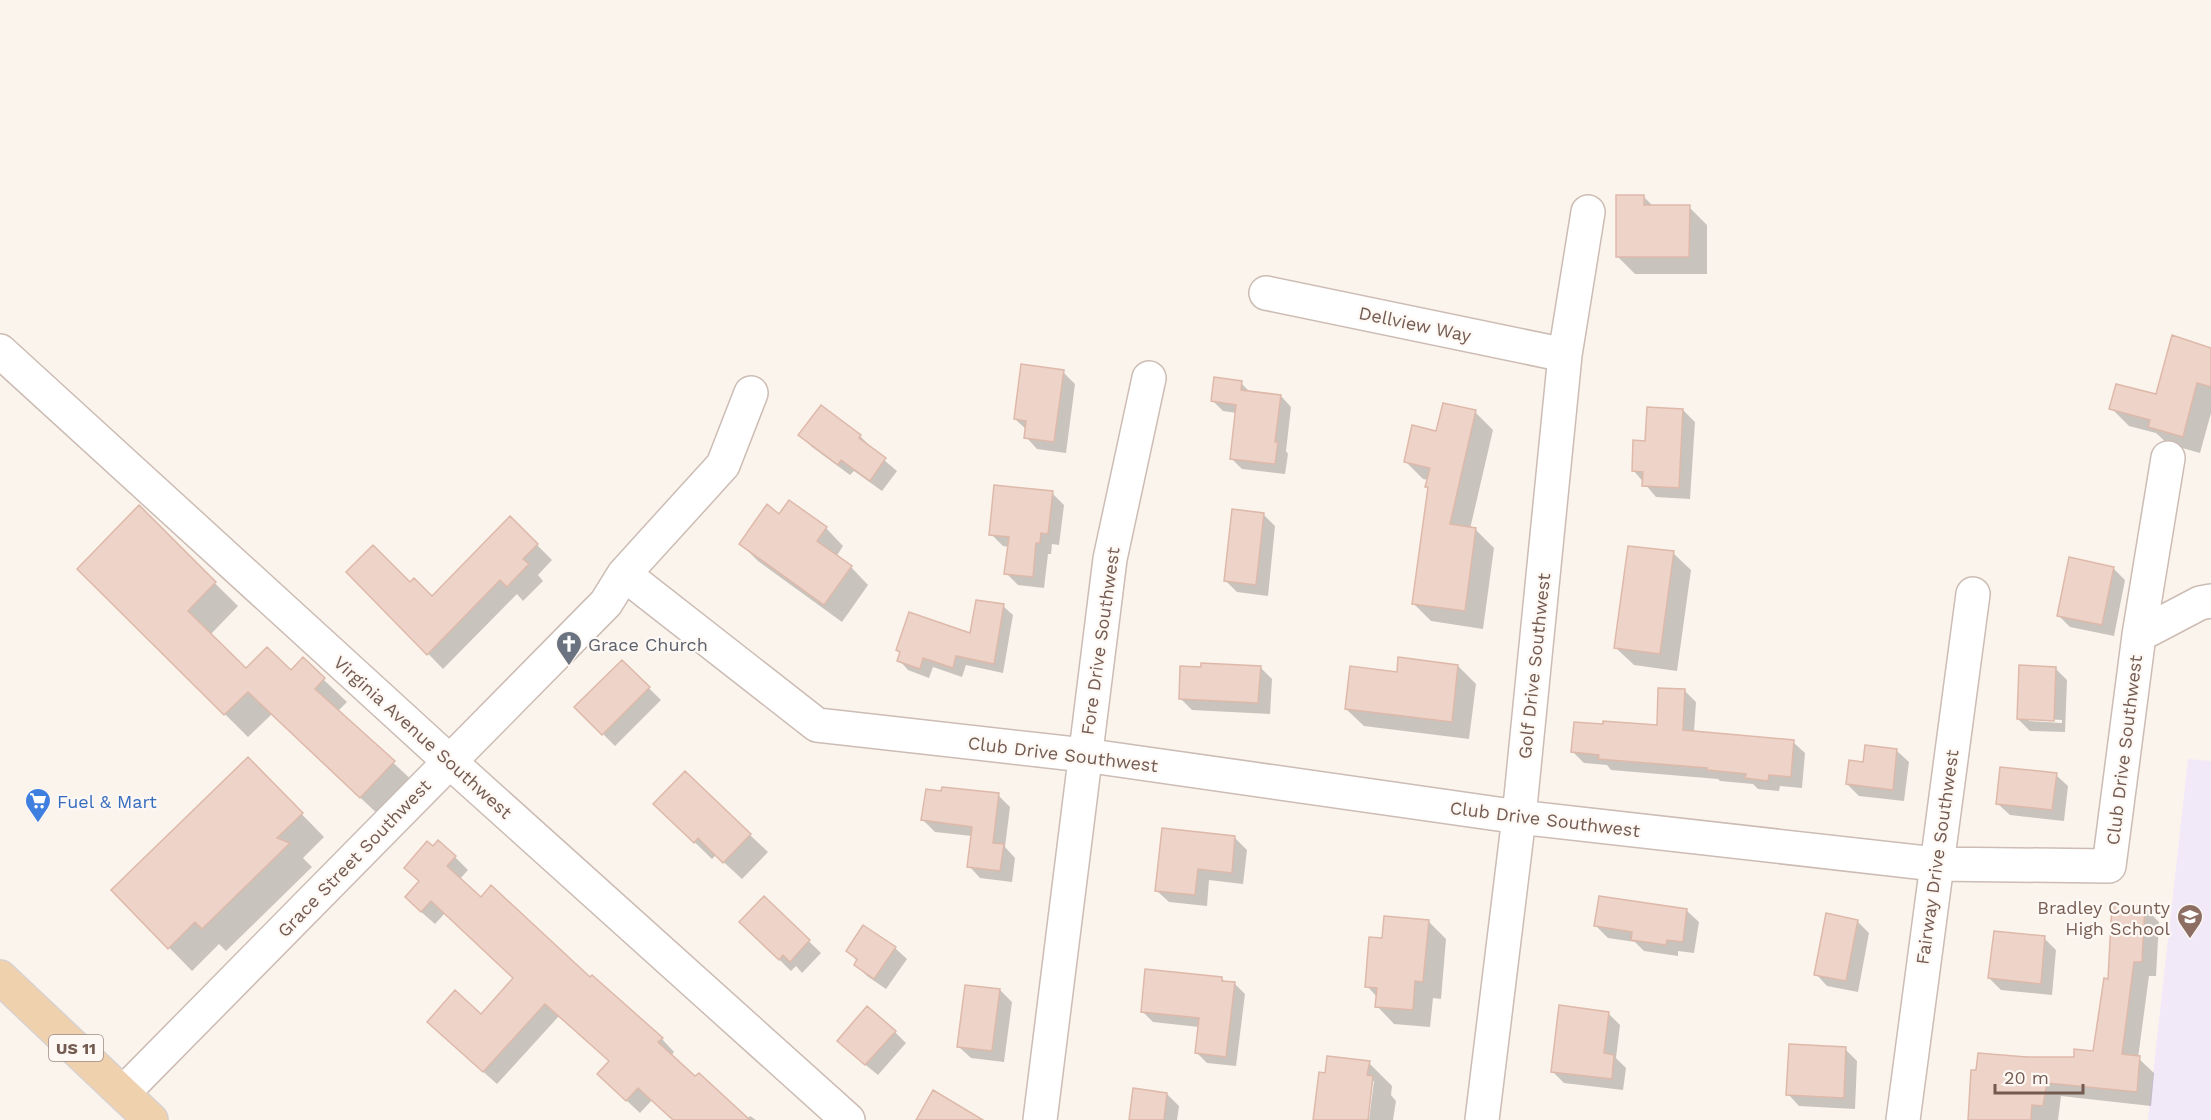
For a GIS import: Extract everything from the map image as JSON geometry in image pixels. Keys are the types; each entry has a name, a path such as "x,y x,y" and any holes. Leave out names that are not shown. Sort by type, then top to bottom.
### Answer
{"main road":[{"name":"US 11","path":"0,976 151,1120"}],"street":[{"name":"Golf Drive Southwest","path":"1482,1120 1519,817 1565,355 1588,212"},
{"name":"Dellview Way","path":"1266,293 1565,355"},
{"name":"Virginia Avenue Southwest","path":"0,351 449,761 848,1120"},
{"name":"Fore Drive Southwest","path":"1040,1120 1110,559 1149,378"},
{"name":"Grace Street Southwest","path":"123,1093 606,603 624,574 723,465 751,393"},
{"name":"Club Drive Southwest","path":"624,574 818,725 1084,755 1519,817 1935,864 2109,866 2139,635 2168,458"},
{"name":"Fairway Drive Southwest","path":"1903,1120 1935,864 1973,594"},
{"path":"2139,635 2200,603 2211,601"}],"shaded area":[{"name":"Bradley County High School","path":"2188,759 2211,761 2211,1120 2148,1120"}],"building":[{"path":"1616,195 1644,195 1644,205 1690,205 1689,257 1616,257"},
{"path":"2172,335 2211,348 2211,387 2197,383 2183,437 2148,427 2150,420 2109,409 2116,384 2156,394"},
{"path":"1021,364 1064,370 1054,442 1024,438 1026,421 1014,419"},
{"path":"1214,377 1242,381 1241,390 1281,395 1275,442 1278,442 1275,464 1230,459 1236,405 1211,401"},
{"path":"1443,403 1476,410 1450,524 1476,528 1465,611 1412,604 1428,487 1425,487 1430,468 1404,462 1412,425 1436,431"},
{"path":"821,405 861,435 859,438 886,458 870,481 841,460 838,465 798,435"},
{"path":"1647,407 1683,409 1679,488 1642,486 1643,472 1632,471 1633,440 1645,441"},
{"path":"994,485 1053,491 1048,534 1041,533 1040,543 1036,543 1033,577 1004,574 1009,537 989,535"},
{"path":"789,500 827,527 817,541 852,566 824,605 739,544 767,504 779,514"},
{"path":"139,505 216,582 188,611 246,668 267,647 291,670 303,657 325,678 315,689 395,761 360,798 248,692 224,715 77,569"},
{"path":"1232,509 1264,513 1256,585 1224,581"},
{"path":"510,516 538,544 523,559 529,564 507,587 500,580 427,655 346,572 373,545 410,582 414,578 432,596"},
{"path":"1628,546 1674,551 1660,654 1614,648"},
{"path":"2069,557 2114,567 2102,625 2057,616"},
{"path":"976,600 1004,604 994,664 956,656 953,668 923,658 920,669 897,661 900,652 896,650 909,612 970,633"},
{"path":"1398,657 1458,665 1452,722 1345,709 1350,666 1397,672"},
{"path":"622,660 650,687 602,735 574,707"},
{"path":"1201,663 1261,666 1258,703 1179,699 1180,666 1201,667"},
{"path":"2019,665 2056,667 2054,721 2017,719"},
{"path":"1658,688 1685,689 1683,730 1794,740 1791,777 1769,775 1768,781 1745,778 1746,774 1707,770 1707,768 1598,759 1599,755 1571,752 1574,722 1603,724 1603,721 1657,725"},
{"path":"1865,745 1897,749 1893,790 1846,784 1849,760 1863,762"},
{"path":"248,757 303,813 277,838 290,843 202,929 195,922 168,949 111,890"},
{"path":"2000,767 2057,773 2052,810 1996,804"},
{"path":"685,771 751,834 723,863 698,838 694,843 653,804"},
{"path":"942,787 999,793 993,843 1004,844 1000,871 967,867 972,827 921,820 926,789 941,791"},
{"path":"1162,828 1235,836 1232,873 1198,869 1195,895 1155,891"},
{"path":"438,840 456,856 447,866 481,897 491,885 590,977 592,975 663,1038 658,1042 695,1076 699,1073 750,1120 673,1120 638,1088 626,1101 597,1074 609,1061 545,1004 483,1072 427,1022 455,990 481,1014 513,978 431,901 421,912 405,897 419,881 404,868 427,841 433,846"},
{"path":"764,896 810,940 790,962 783,955 779,960 739,922"},
{"path":"1599,896 1687,909 1683,942 1667,940 1666,945 1631,940 1632,932 1594,926"},
{"path":"2112,904 2145,906 2142,962 2134,962 2122,1054 2140,1056 2137,1092 2047,1083 2043,1106 2032,1105 2031,1120 1968,1120 1971,1070 1976,1070 1978,1053 2027,1057 2074,1057 2074,1049 2093,1051 2104,978 2108,979"},
{"path":"1826,913 1858,920 1846,981 1814,975"},
{"path":"1384,916 1429,920 1423,982 1415,981 1413,1010 1375,1007 1377,988 1365,987 1369,937 1382,938"},
{"path":"863,925 896,947 874,979 854,965 857,959 846,951"},
{"path":"1994,931 2045,936 2041,984 1988,978"},
{"path":"1145,969 1222,977 1222,981 1235,982 1226,1057 1195,1053 1199,1018 1141,1012"},
{"path":"965,985 1000,989 992,1051 957,1047"},
{"path":"1559,1005 1609,1012 1604,1053 1614,1055 1612,1079 1551,1072"},
{"path":"867,1006 896,1031 865,1065 837,1041"},
{"path":"1789,1044 1846,1047 1844,1098 1786,1095"},
{"path":"1327,1056 1370,1061 1367,1075 1373,1076 1368,1120 1313,1120 1319,1072 1325,1073"},
{"path":"1133,1088 1167,1093 1164,1120 1129,1120"},
{"path":"933,1090 983,1120 916,1120"}],"place":[{"name":"Grace Church","path":"569,667"},
{"name":"Fuel & Mart","path":"38,824"},
{"name":"Bradley County High School","path":"2190,940"}]}
